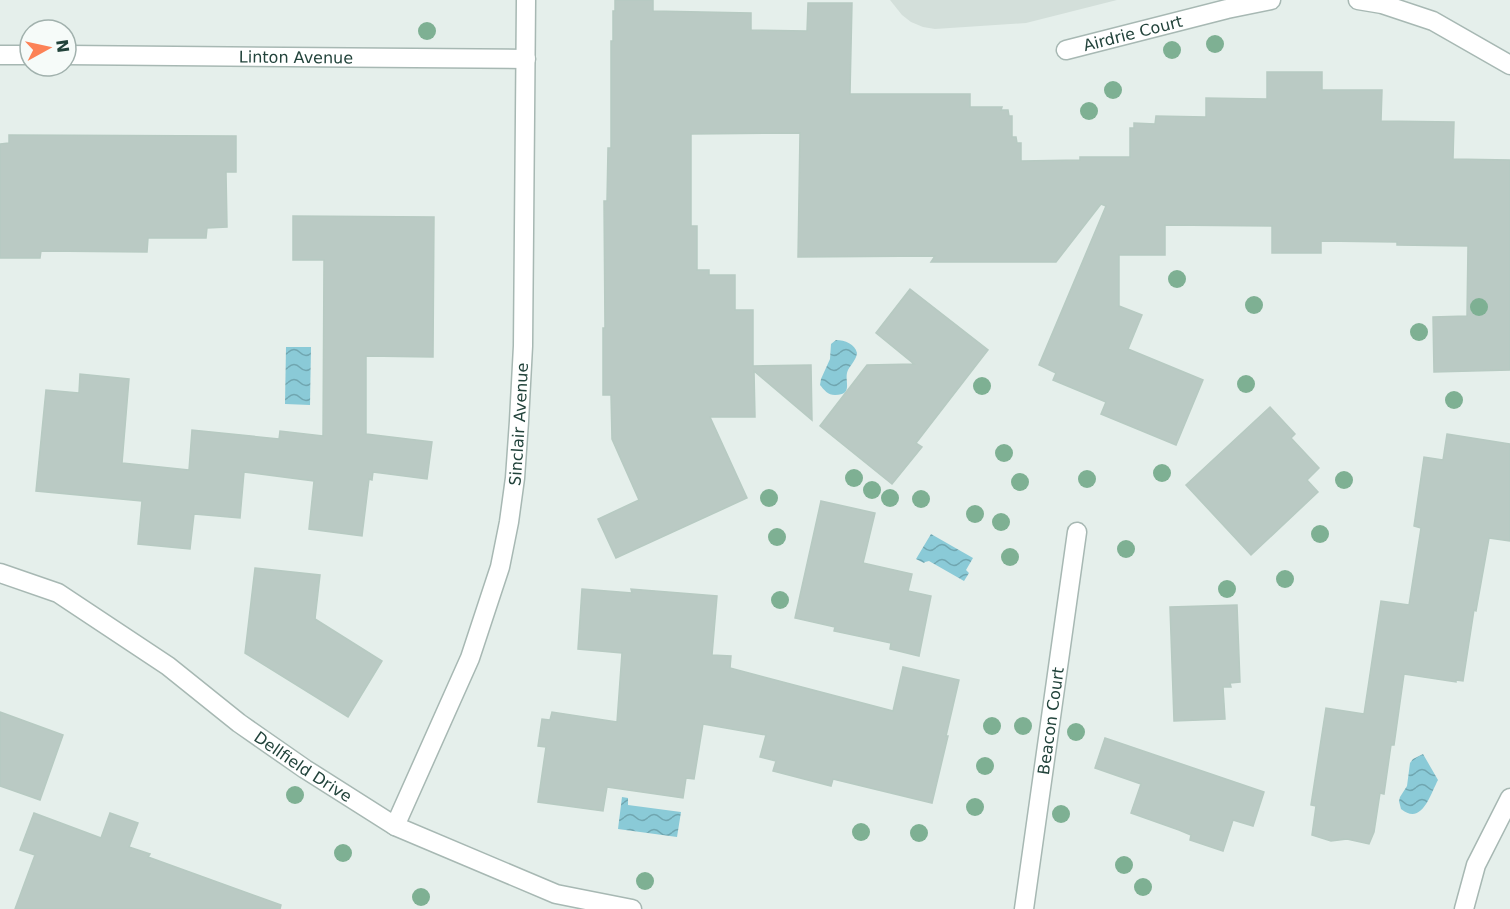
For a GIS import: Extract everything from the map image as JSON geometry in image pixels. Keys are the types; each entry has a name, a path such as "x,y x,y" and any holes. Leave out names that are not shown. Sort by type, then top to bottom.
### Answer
{"street":[{"name":"Sinclair Avenue","path":"394,826 470,658 500,567 509,522 515,478 523,346 526,0"},
{"name":"Airdrie Court","path":"1066,50 1270,0"},
{"path":"1358,0 1382,4 1433,21 1510,65"},
{"path":"0,55 18,55"},
{"name":"Linton Avenue","path":"78,55 526,59"},
{"name":"Beacon Court","path":"1024,909 1077,532"},
{"name":"Dellfield Drive","path":"0,573 58,593 168,666 239,723 305,770 394,826 556,894 632,909"},
{"path":"1464,909 1476,865 1510,798"}],"shaded area":[{"path":"890,0 1117,0 1026,23 935,29 911,22"}],"water":[{"path":"836,340 849,343 857,353 848,370 847,390 835,395 828,393 820,385 830,359 831,344"},
{"path":"286,347 311,347 310,405 285,404"},
{"path":"931,534 973,558 966,570 969,573 964,581 929,561 924,563 916,559"},
{"path":"1423,754 1438,780 1420,811 1415,814 1408,813 1401,809 1400,797 1407,786 1410,763"},
{"path":"622,797 628,798 628,805 681,812 677,837 618,829"}],"building":[{"path":"615,0 653,0 653,11 751,13 751,30 807,31 808,3 852,3 850,94 970,94 970,107 1002,107 1001,110 1008,110 1009,116 1012,116 1012,137 1016,137 1017,143 1021,143 1021,161 1080,160 1080,157 1130,157 1130,128 1134,128 1134,123 1155,124 1156,116 1206,117 1206,98 1267,99 1267,72 1322,72 1322,90 1382,90 1381,121 1454,122 1453,159 1510,160 1510,370 1434,372 1433,317 1467,316 1468,246 1321,241 1321,253 1272,253 1272,226 1165,225 1165,255 1119,255 1119,306 1142,315 1128,349 1203,380 1176,445 1101,414 1106,402 1053,380 1056,373 1039,365 1106,206 1101,204 1056,262 931,262 935,256 798,257 800,133 691,134 691,226 697,226 697,270 709,270 709,275 735,275 735,310 753,310 753,366 811,365 812,420 754,371 755,417 710,417 747,498 616,558 598,519 639,500 612,439 611,395 603,395 604,201 607,201 608,148 611,148 611,41 613,41"},
{"path":"9,135 236,136 236,172 226,172 227,227 207,228 206,238 148,238 147,252 41,251 40,258 0,258 0,144 9,143"},
{"path":"293,216 434,217 433,357 366,356 366,434 432,442 427,479 373,472 372,480 369,479 362,536 309,529 314,481 244,472 240,518 194,514 190,549 138,544 142,501 36,491 46,390 79,393 80,374 129,379 122,463 189,470 192,430 279,439 280,431 323,436 324,260 293,260"},
{"path":"910,289 988,350 916,443 922,447 892,484 820,426 867,365 914,364 876,333"},
{"path":"1270,407 1295,434 1291,438 1319,468 1307,480 1318,492 1251,555 1186,485"},
{"path":"1447,434 1510,444 1510,541 1489,538 1476,611 1474,610 1463,681 1456,680 1456,682 1404,674 1394,745 1391,745 1384,794 1380,793 1374,832 1369,844 1347,839 1331,841 1312,835 1316,806 1311,805 1326,708 1364,714 1381,601 1409,605 1421,528 1414,526 1424,457 1443,460"},
{"path":"821,501 875,513 863,563 912,574 908,591 931,596 919,656 890,649 891,643 834,631 835,627 795,618"},
{"path":"255,568 320,575 315,619 382,661 348,717 245,653"},
{"path":"582,589 632,593 631,589 717,596 712,655 731,656 730,668 893,711 903,667 959,680 932,803 833,779 831,786 773,771 776,761 760,757 766,735 703,724 694,779 686,778 683,798 607,787 603,811 538,802 546,747 538,746 542,719 550,720 552,712 617,722 622,653 578,649"},
{"path":"1237,605 1240,682 1230,683 1231,687 1223,687 1225,719 1174,721 1170,607"},
{"path":"0,712 63,735 40,800 0,786"},
{"path":"1105,738 1264,792 1253,826 1233,820 1223,851 1190,840 1191,835 1179,830 1131,813 1141,784 1095,768"},
{"path":"34,813 101,838 110,813 138,823 129,847 150,854 148,857 281,905 280,909 15,909 35,855 20,850"}]}
